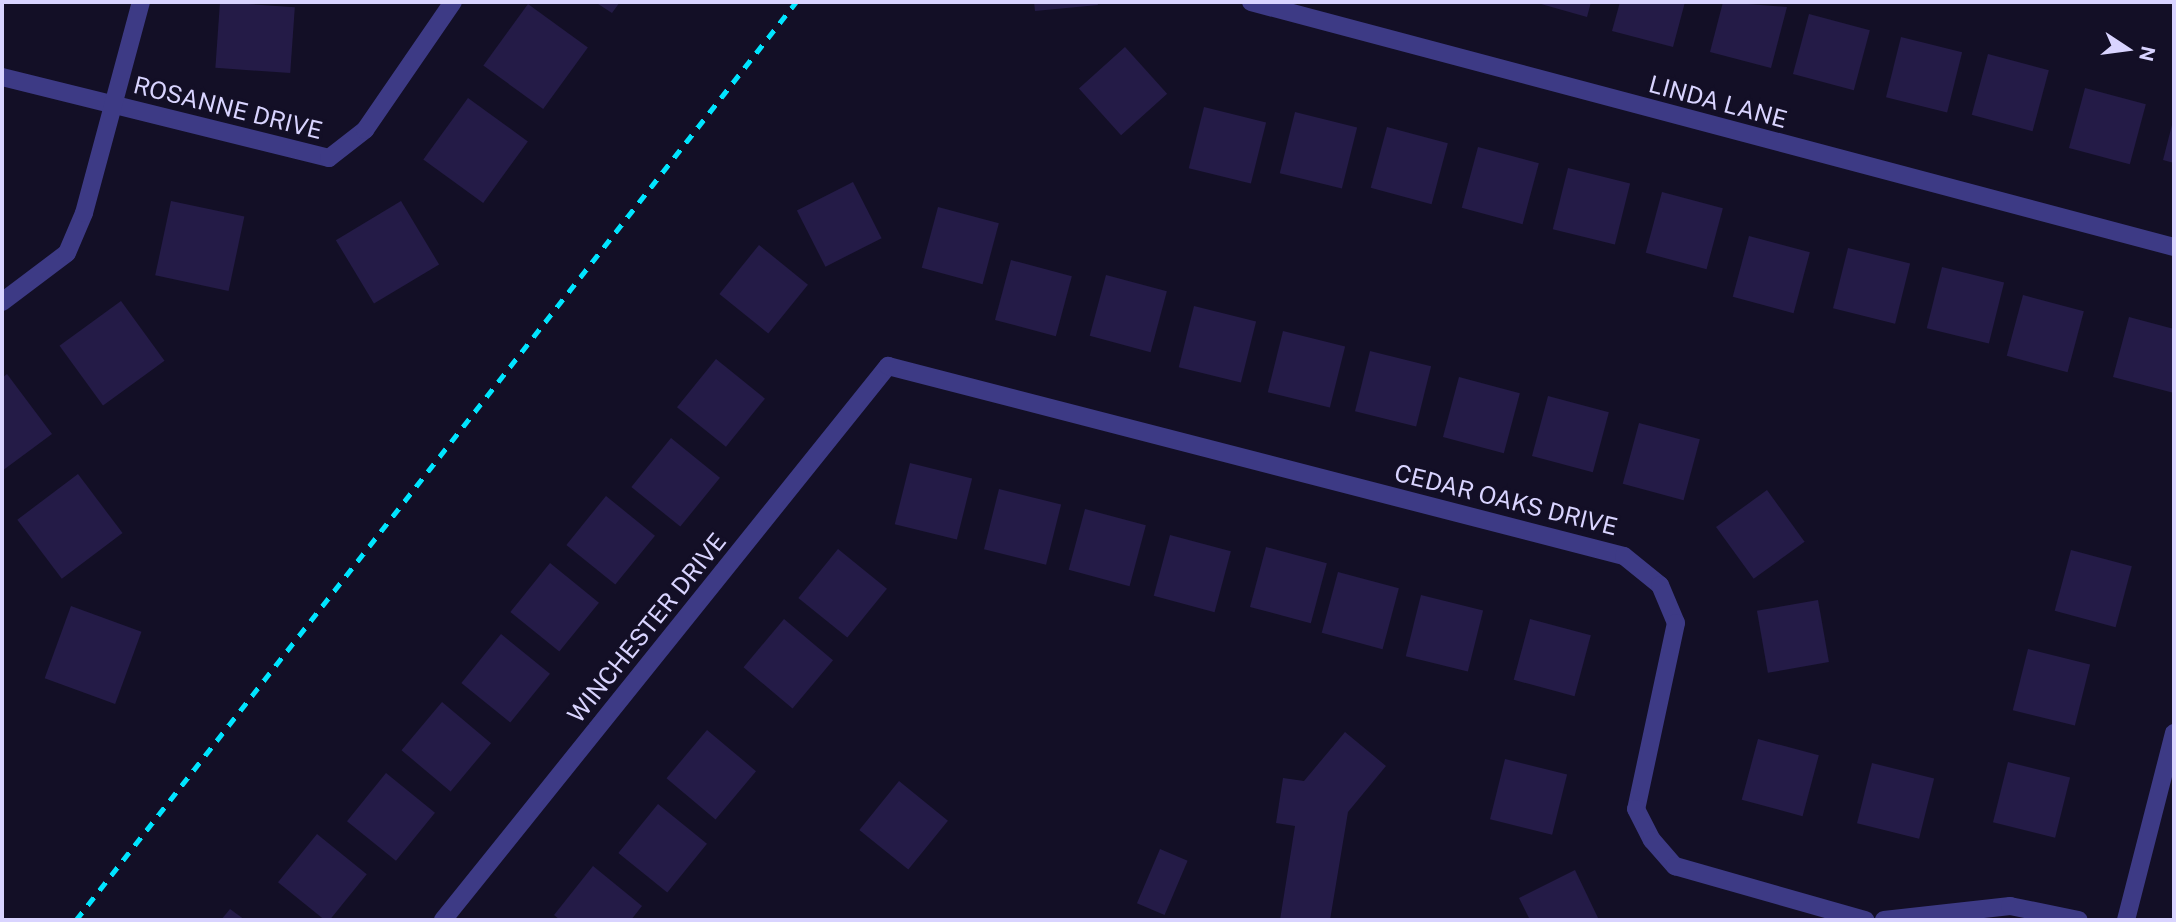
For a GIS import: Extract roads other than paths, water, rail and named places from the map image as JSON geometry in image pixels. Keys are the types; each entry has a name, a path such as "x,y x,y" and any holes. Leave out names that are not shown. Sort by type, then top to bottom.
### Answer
{"street":[{"path":"2,302 67,253 114,105 141,2"},
{"name":"ROSANNE DRIVE","path":"2,77 329,158 365,130 453,2"},
{"name":"LINDA LANE","path":"1251,2 2174,247"},
{"name":"WINCHESTER DRIVE","path":"443,920 888,366"},
{"name":"CEDAR OAKS DRIVE","path":"888,366 1624,556 1660,585 1676,623 1636,809 1651,840 1675,866 1865,920"},
{"path":"2126,920 2174,733"},
{"path":"1884,920 2010,906 2079,920"}],"railway":[{"path":"76,920 796,2"}]}
